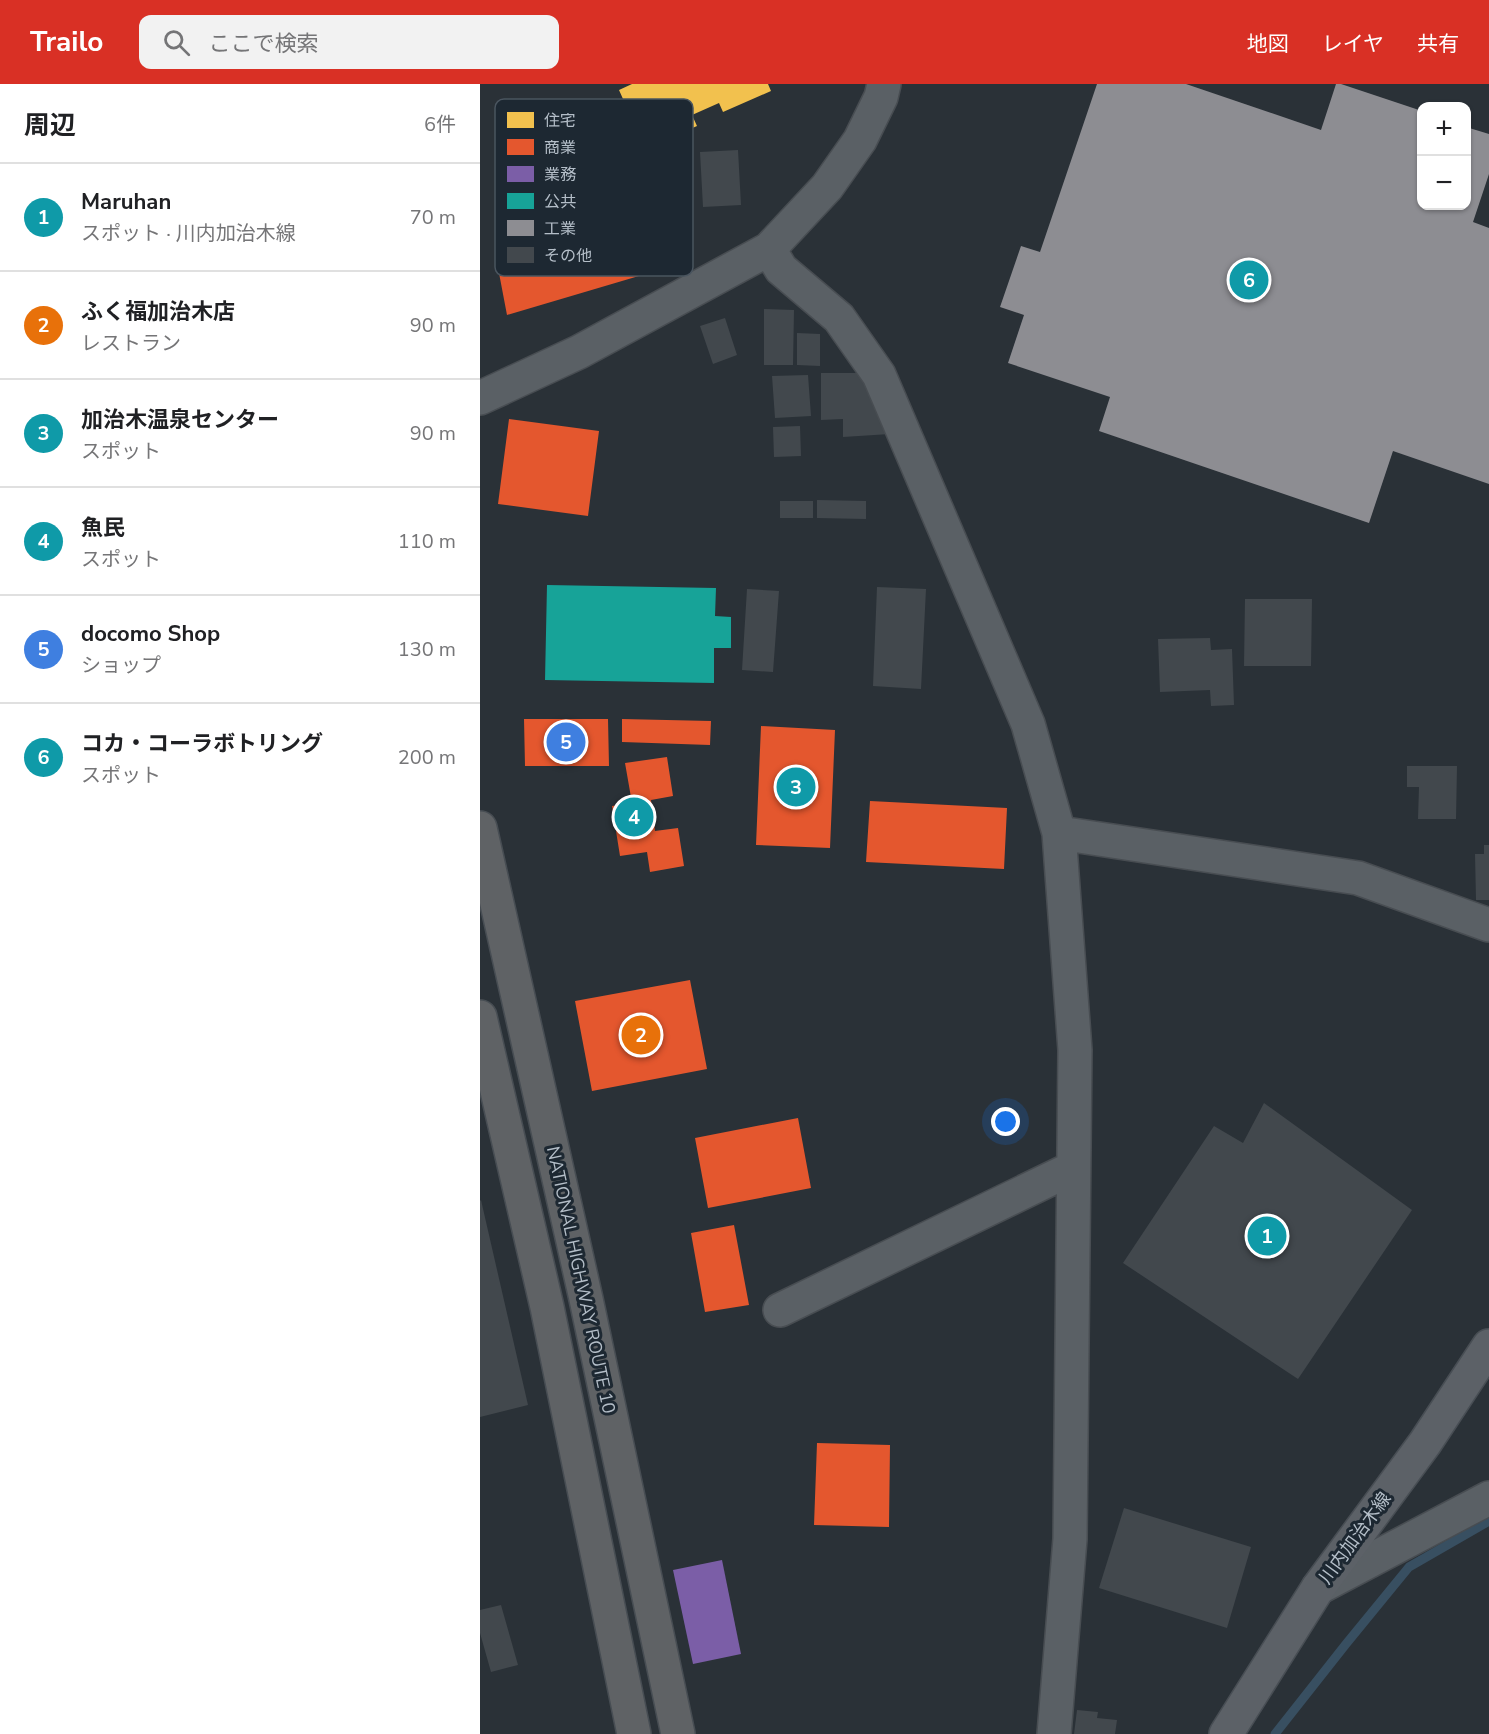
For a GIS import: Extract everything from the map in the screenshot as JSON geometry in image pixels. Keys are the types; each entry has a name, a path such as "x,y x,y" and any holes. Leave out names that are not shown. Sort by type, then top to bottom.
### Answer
{"highway":[{"name":"NATIONAL HIGHWAY ROUTE 10","path":"480,828 586,1299 678,1734"},
{"path":"480,1017 547,1307 634,1734"}],"main road":[{"name":"川内加治木線","path":"1226,1734 1318,1588 1425,1443 1489,1346"}],"street":[{"path":"480,398 579,352 769,249 827,187 860,140 881,97 884,84"},
{"path":"769,249 781,269 839,318 879,375 1028,724 1059,833 1075,1050 1070,1539 1054,1734"},
{"path":"1059,833 1358,878 1489,925"},
{"path":"780,1310 1073,1168"},
{"path":"1318,1588 1489,1498"}],"building: 住宅":[{"path":"632,84 768,84 771,91 723,112 719,103 693,115 693,99 623,99 619,90"}],"building: 商業":[{"path":"500,276 639,276 507,315"},
{"path":"509,419 599,431 588,516 498,504"},
{"path":"524,719 608,719 609,766 525,766"},
{"path":"622,719 711,721 710,745 622,742"},
{"path":"761,726 835,730 830,848 756,845"},
{"path":"667,757 673,796 651,800 655,831 678,828 684,866 650,872 647,852 620,856 612,806 632,803 625,763"},
{"path":"870,801 1007,808 1004,869 866,862"},
{"path":"690,980 707,1069 592,1091 575,1001"},
{"path":"798,1118 811,1188 708,1208 695,1138"},
{"path":"734,1225 749,1305 705,1312 691,1233"},
{"path":"817,1443 890,1445 889,1527 814,1525"}],"building: 業務":[{"path":"722,1560 741,1654 693,1664 673,1570"}],"building: 公共":[{"path":"547,585 716,588 715,616 731,617 731,648 714,648 714,683 545,680"}],"building: 工業":[{"path":"1097,84 1186,84 1321,130 1336,84 1417,109 1417,210 1471,210 1471,129 1489,134 1489,174 1473,222 1489,228 1489,484 1393,451 1369,523 1099,431 1110,397 1008,363 1024,315 1000,307 1021,246 1040,252"}],"building: その他":[{"path":"738,150 741,205 703,207 700,152"},
{"path":"764,309 794,310 793,365 764,365"},
{"path":"725,318 737,355 713,364 700,326"},
{"path":"797,333 820,334 820,366 797,365"},
{"path":"821,373 864,373 890,434 843,437 843,419 821,420"},
{"path":"808,375 811,416 775,418 772,376"},
{"path":"800,426 801,456 774,457 773,427"},
{"path":"817,500 866,501 866,519 817,518"},
{"path":"780,501 813,501 813,518 780,518"},
{"path":"877,587 926,589 921,689 873,686"},
{"path":"747,589 779,591 773,672 742,670"},
{"path":"1245,599 1312,599 1311,666 1244,666"},
{"path":"1210,638 1211,650 1232,649 1234,705 1211,706 1210,690 1160,692 1158,639"},
{"path":"1407,766 1457,766 1456,819 1418,819 1419,787 1407,787"},
{"path":"1484,845 1489,845 1489,900 1476,900 1475,854 1484,854"},
{"path":"1264,1103 1412,1210 1298,1379 1123,1263 1214,1126 1243,1143"},
{"path":"480,1201 528,1405 480,1417"},
{"path":"1124,1508 1251,1547 1227,1628 1099,1588"},
{"path":"501,1605 518,1665 491,1672 480,1633 480,1610"},
{"path":"1077,1710 1098,1712 1097,1718 1117,1720 1115,1734 1074,1734"}],"waterway":[{"path":"1275,1734 1409,1567 1489,1521"}],"place":[{"name":"コカ・コーラボトリング","path":"1249,280"},
{"name":"docomo Shop","path":"566,742"},
{"name":"加治木温泉センター","path":"796,787"},
{"name":"魚民","path":"634,817"},
{"name":"ふく福加治木店","path":"641,1035"},
{"name":"Maruhan","path":"1267,1236"}]}
